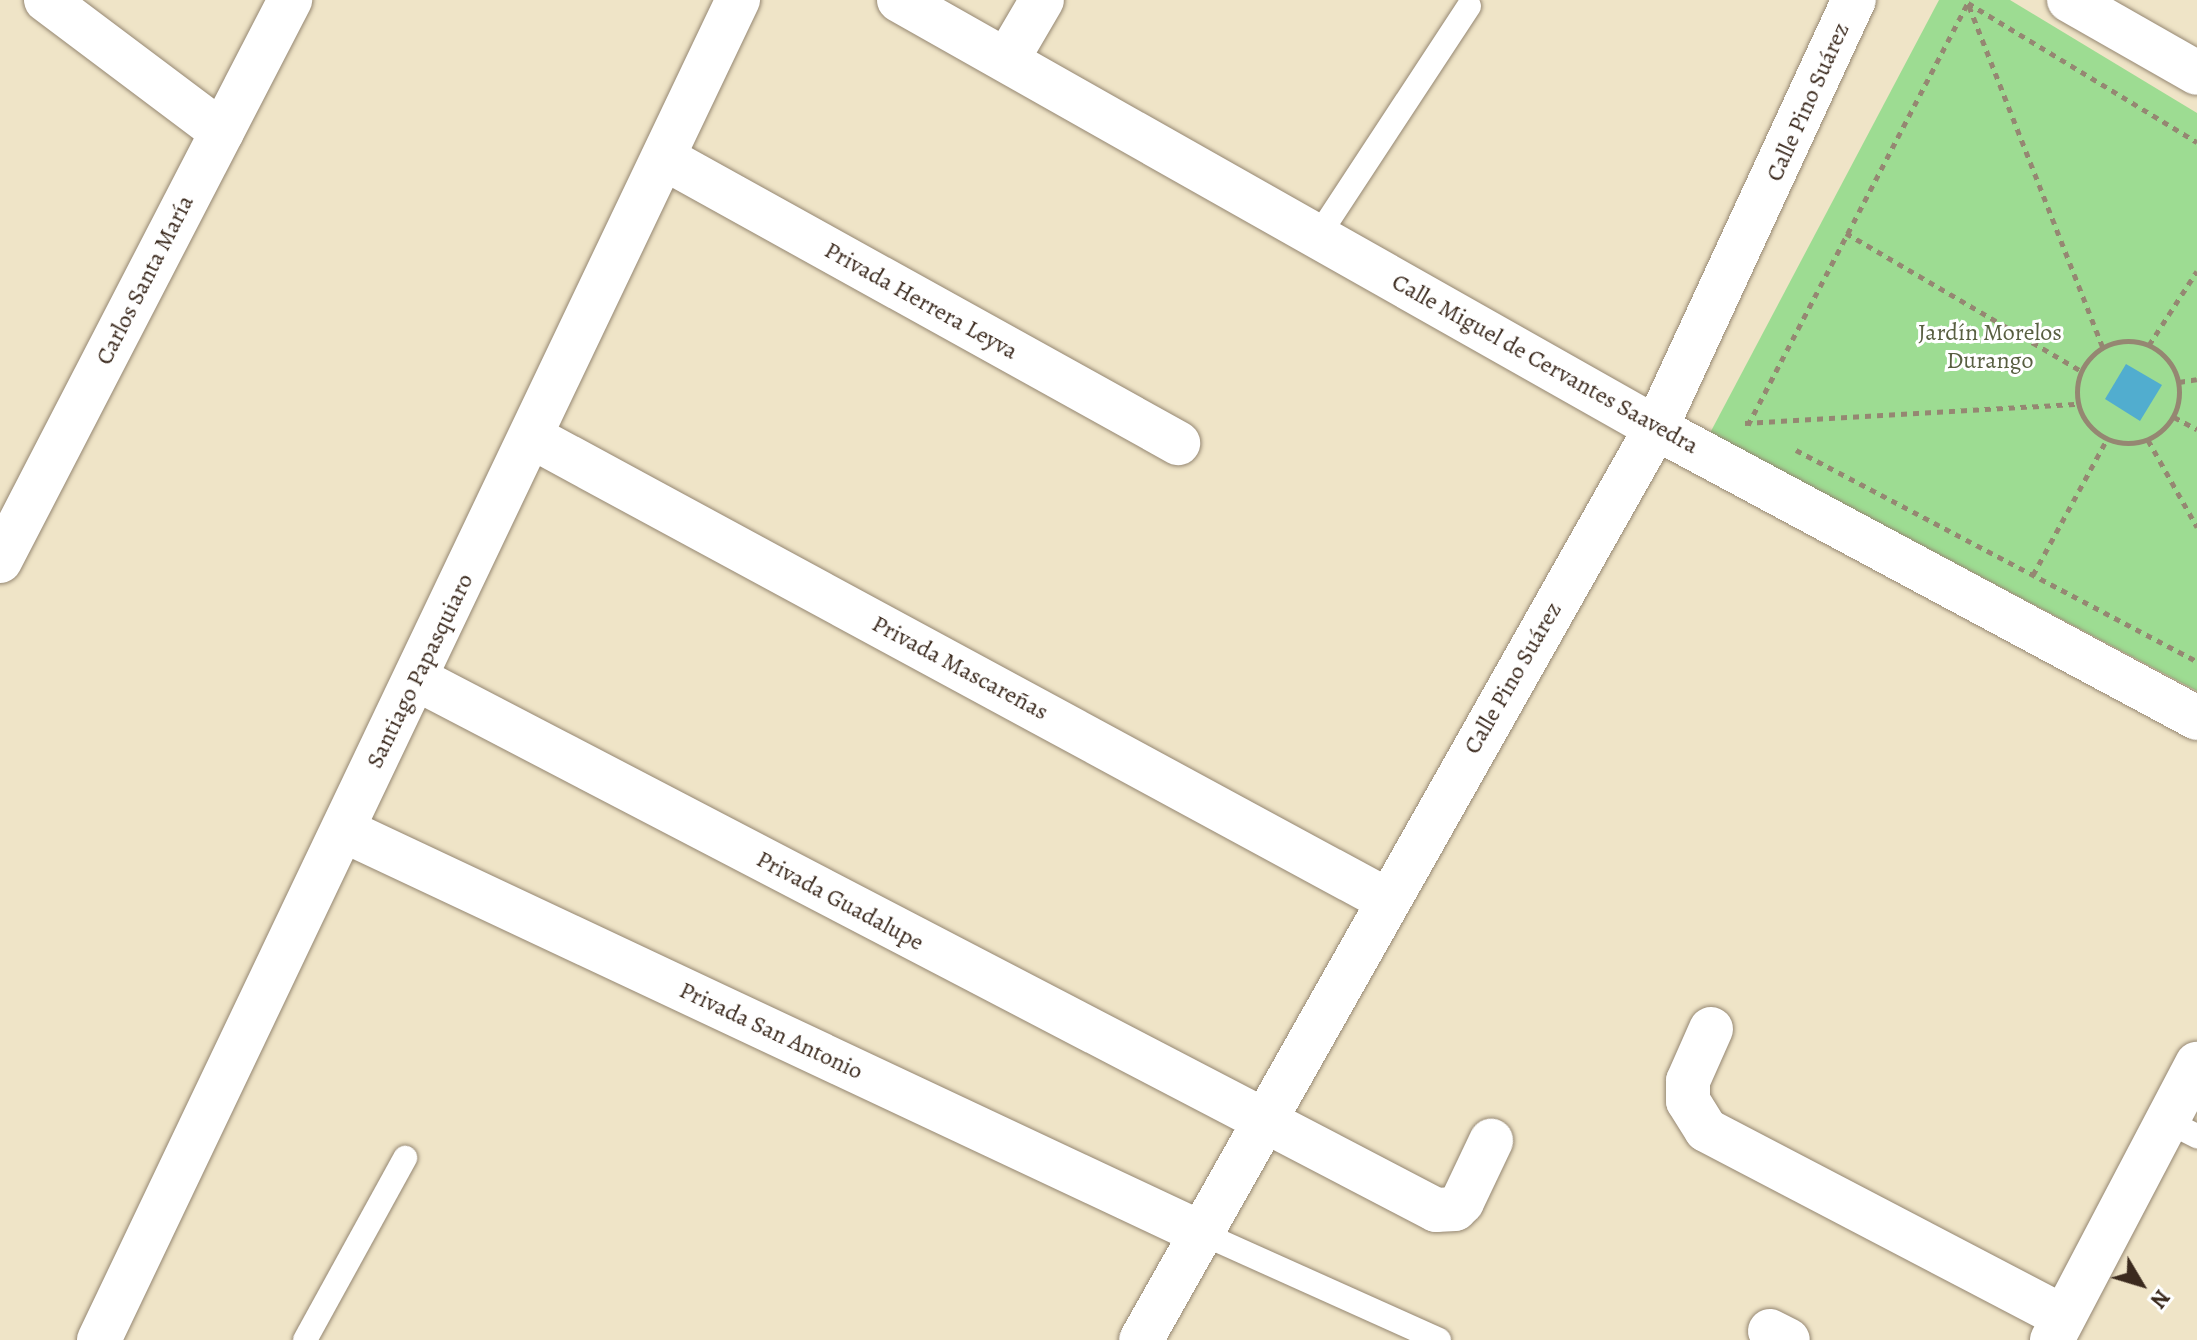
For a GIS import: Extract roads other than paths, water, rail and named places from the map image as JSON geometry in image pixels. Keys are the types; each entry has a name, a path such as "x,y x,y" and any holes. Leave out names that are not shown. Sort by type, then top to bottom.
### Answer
{"street":[{"path":"46,0 222,132"},
{"name":"Carlos Santa María","path":"0,561 13,500 222,132 290,0"},
{"name":"Santiago Papasquiaro","path":"99,1340 417,679 738,0"},
{"name":"Calle Miguel de Cervantes Saavedra","path":"899,0 1008,58 1656,428 2197,718"},
{"path":"1008,58 1042,0"},
{"name":"Calle Pino Suárez","path":"1141,1340 1199,1232 1656,428 1854,0"},
{"path":"2069,0 2197,73"},
{"name":"Privada Herrera Leyva","path":"664,158 1178,443"},
{"name":"Privada Mascareñas","path":"532,437 1387,900"},
{"name":"Privada Guadalupe","path":"417,679 1418,1202 1446,1211 1462,1202 1491,1141"},
{"name":"Privada San Antonio","path":"343,830 1199,1232"},
{"path":"1711,1029 1688,1081 1688,1101 1706,1130 2057,1329 2182,1128 2197,1064"}],"lane":[{"path":"1318,236 1469,6"},
{"path":"305,1340 405,1158"},
{"path":"1199,1232 1439,1340"}],"water":[{"path":"2126,364 2162,385 2140,421 2105,399"}],"park label":[{"name":"Jardín Morelos Durango","path":"1990,347"}]}
